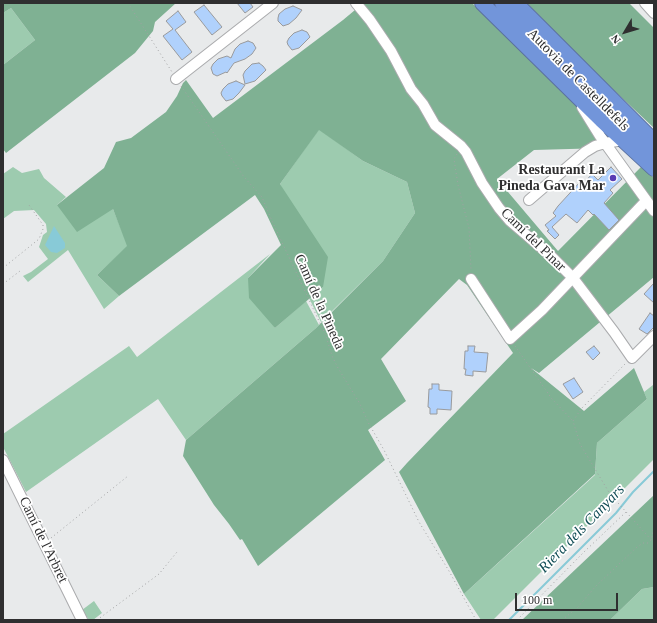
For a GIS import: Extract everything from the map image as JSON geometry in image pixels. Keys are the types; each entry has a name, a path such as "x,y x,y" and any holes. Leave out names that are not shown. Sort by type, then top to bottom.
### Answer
{"highway":[{"path":"482,3 572,92 654,169"},
{"name":"Autovia de Castelldefels","path":"502,3 654,156"},
{"name":"Autovia de Castelldefels","path":"516,3 654,141"}],"street":[{"path":"176,79 273,3"},
{"name":"Camí del Pinar","path":"356,3 370,20 391,51 411,90 420,100 436,125 466,152 482,183 499,208 510,221 551,256 573,278 632,358"},
{"path":"572,92 605,143 654,211"},
{"path":"529,200 585,152 595,146 623,140"},
{"path":"471,279 510,339 542,310 646,201"},
{"path":"632,358 654,336"},
{"name":"Camí de l'Arbret","path":"3,460 82,620"}],"path":[{"name":"Camí de la Pineda","path":"128,3 176,79 244,177 262,197 326,336 332,356 338,368 360,404 419,522 449,571 476,620"},
{"path":"461,146 454,159 458,185 469,228 471,279"},
{"path":"3,268 39,239 43,225 29,205"},
{"path":"3,284 20,271"},
{"path":"510,339 552,399 573,421 580,444 610,494 654,543"},
{"path":"573,421 581,409 632,358"},
{"path":"44,542 53,538 128,476"},
{"path":"517,620 626,512"},
{"path":"562,620 577,608 596,586 637,547 643,543 648,543 651,540 654,528"},
{"path":"97,620 159,574 177,552"}],"green space":[{"path":"3,3 176,3 155,22 153,31 135,53 6,153 3,149 3,65 35,40 11,8 3,13"},
{"path":"360,3 472,3 576,106 605,148 534,150 497,179 558,251 641,167 654,178 654,277 539,373 531,368 584,411 634,368 647,399 597,443 595,474 464,594 399,472 513,353 467,285 459,279 381,359 406,401 368,430 385,460 258,566 242,539 240,540 214,505 183,456 186,440 316,328 383,261 415,213 407,182 363,161 319,130 280,184 328,257 323,287 275,328 249,298 248,278 281,245 264,209 255,195 119,296 97,275 127,246 113,209 77,232 57,205 104,168 116,142 131,138 166,112 186,80 213,118 343,20 361,5"},
{"path":"527,3 629,3 654,28 654,128 587,65"},
{"path":"11,8 35,40 3,65 3,13"},
{"path":"319,129 363,161 407,182 415,213 383,261 321,322 309,298 323,287 280,184"},
{"path":"13,167 22,173 39,169 44,178 66,197 57,205 113,209 128,246 97,275 119,296 104,309 68,250 28,282 23,276 48,259 39,247 43,235 47,232 46,224 34,210 14,211 3,219 3,174"},
{"path":"270,254 248,278 275,328 306,301 319,325 316,328 186,440 158,399 26,492 3,447 3,434 129,346 137,357"},
{"path":"653,385 654,459 493,620 481,620 464,594 595,475 597,443 647,399 644,392"},
{"path":"654,495 654,587 642,589 610,620 522,620"},
{"path":"654,587 654,620 610,620 642,589"},
{"path":"94,601 102,613 93,620 89,620 82,610"}],"water":[{"path":"54,226 65,243 65,248 57,253 51,252 45,245"}],"building":[{"path":"237,3 250,3 253,7 245,13"},
{"path":"204,5 222,27 212,35 194,12"},
{"path":"293,6 302,10 289,24 283,26 278,21 279,14 285,9"},
{"path":"178,11 186,22 175,30 192,52 182,60 163,36 173,29 166,21"},
{"path":"302,30 307,32 310,37 299,48 292,50 287,42 289,38 294,33"},
{"path":"248,41 253,43 256,48 252,54 245,59 234,63 227,73 226,72 217,76 213,74 211,68 218,59 227,56 231,58 235,49 240,44"},
{"path":"259,63 266,70 255,81 245,84 243,75 245,71 252,64"},
{"path":"236,81 245,85 233,99 226,101 221,93 223,89 228,84"},
{"path":"611,167 622,179 610,190 613,193 604,203 619,220 609,230 594,214 593,215 588,210 577,223 566,214 552,227 559,235 555,239 547,231 549,230 545,225 556,216 553,213 558,206 580,182 582,185 592,174 598,180"},
{"path":"654,283 654,303 644,294"},
{"path":"650,313 654,316 654,327 647,334 639,329"},
{"path":"468,346 475,346 474,352 488,353 486,372 473,371 473,376 465,375 465,351 468,351"},
{"path":"594,346 600,353 593,360 586,352"},
{"path":"574,378 583,392 573,399 563,384"},
{"path":"432,384 439,384 439,390 452,391 451,410 437,409 437,414 430,414 430,408 428,407 429,389 432,389"}],"waterway":[{"name":"Riera dels Canyars","path":"509,620 616,513 633,492 654,471"}],"place":[{"name":"Restaurant La Pineda Gava Mar","path":"613,178"}]}
